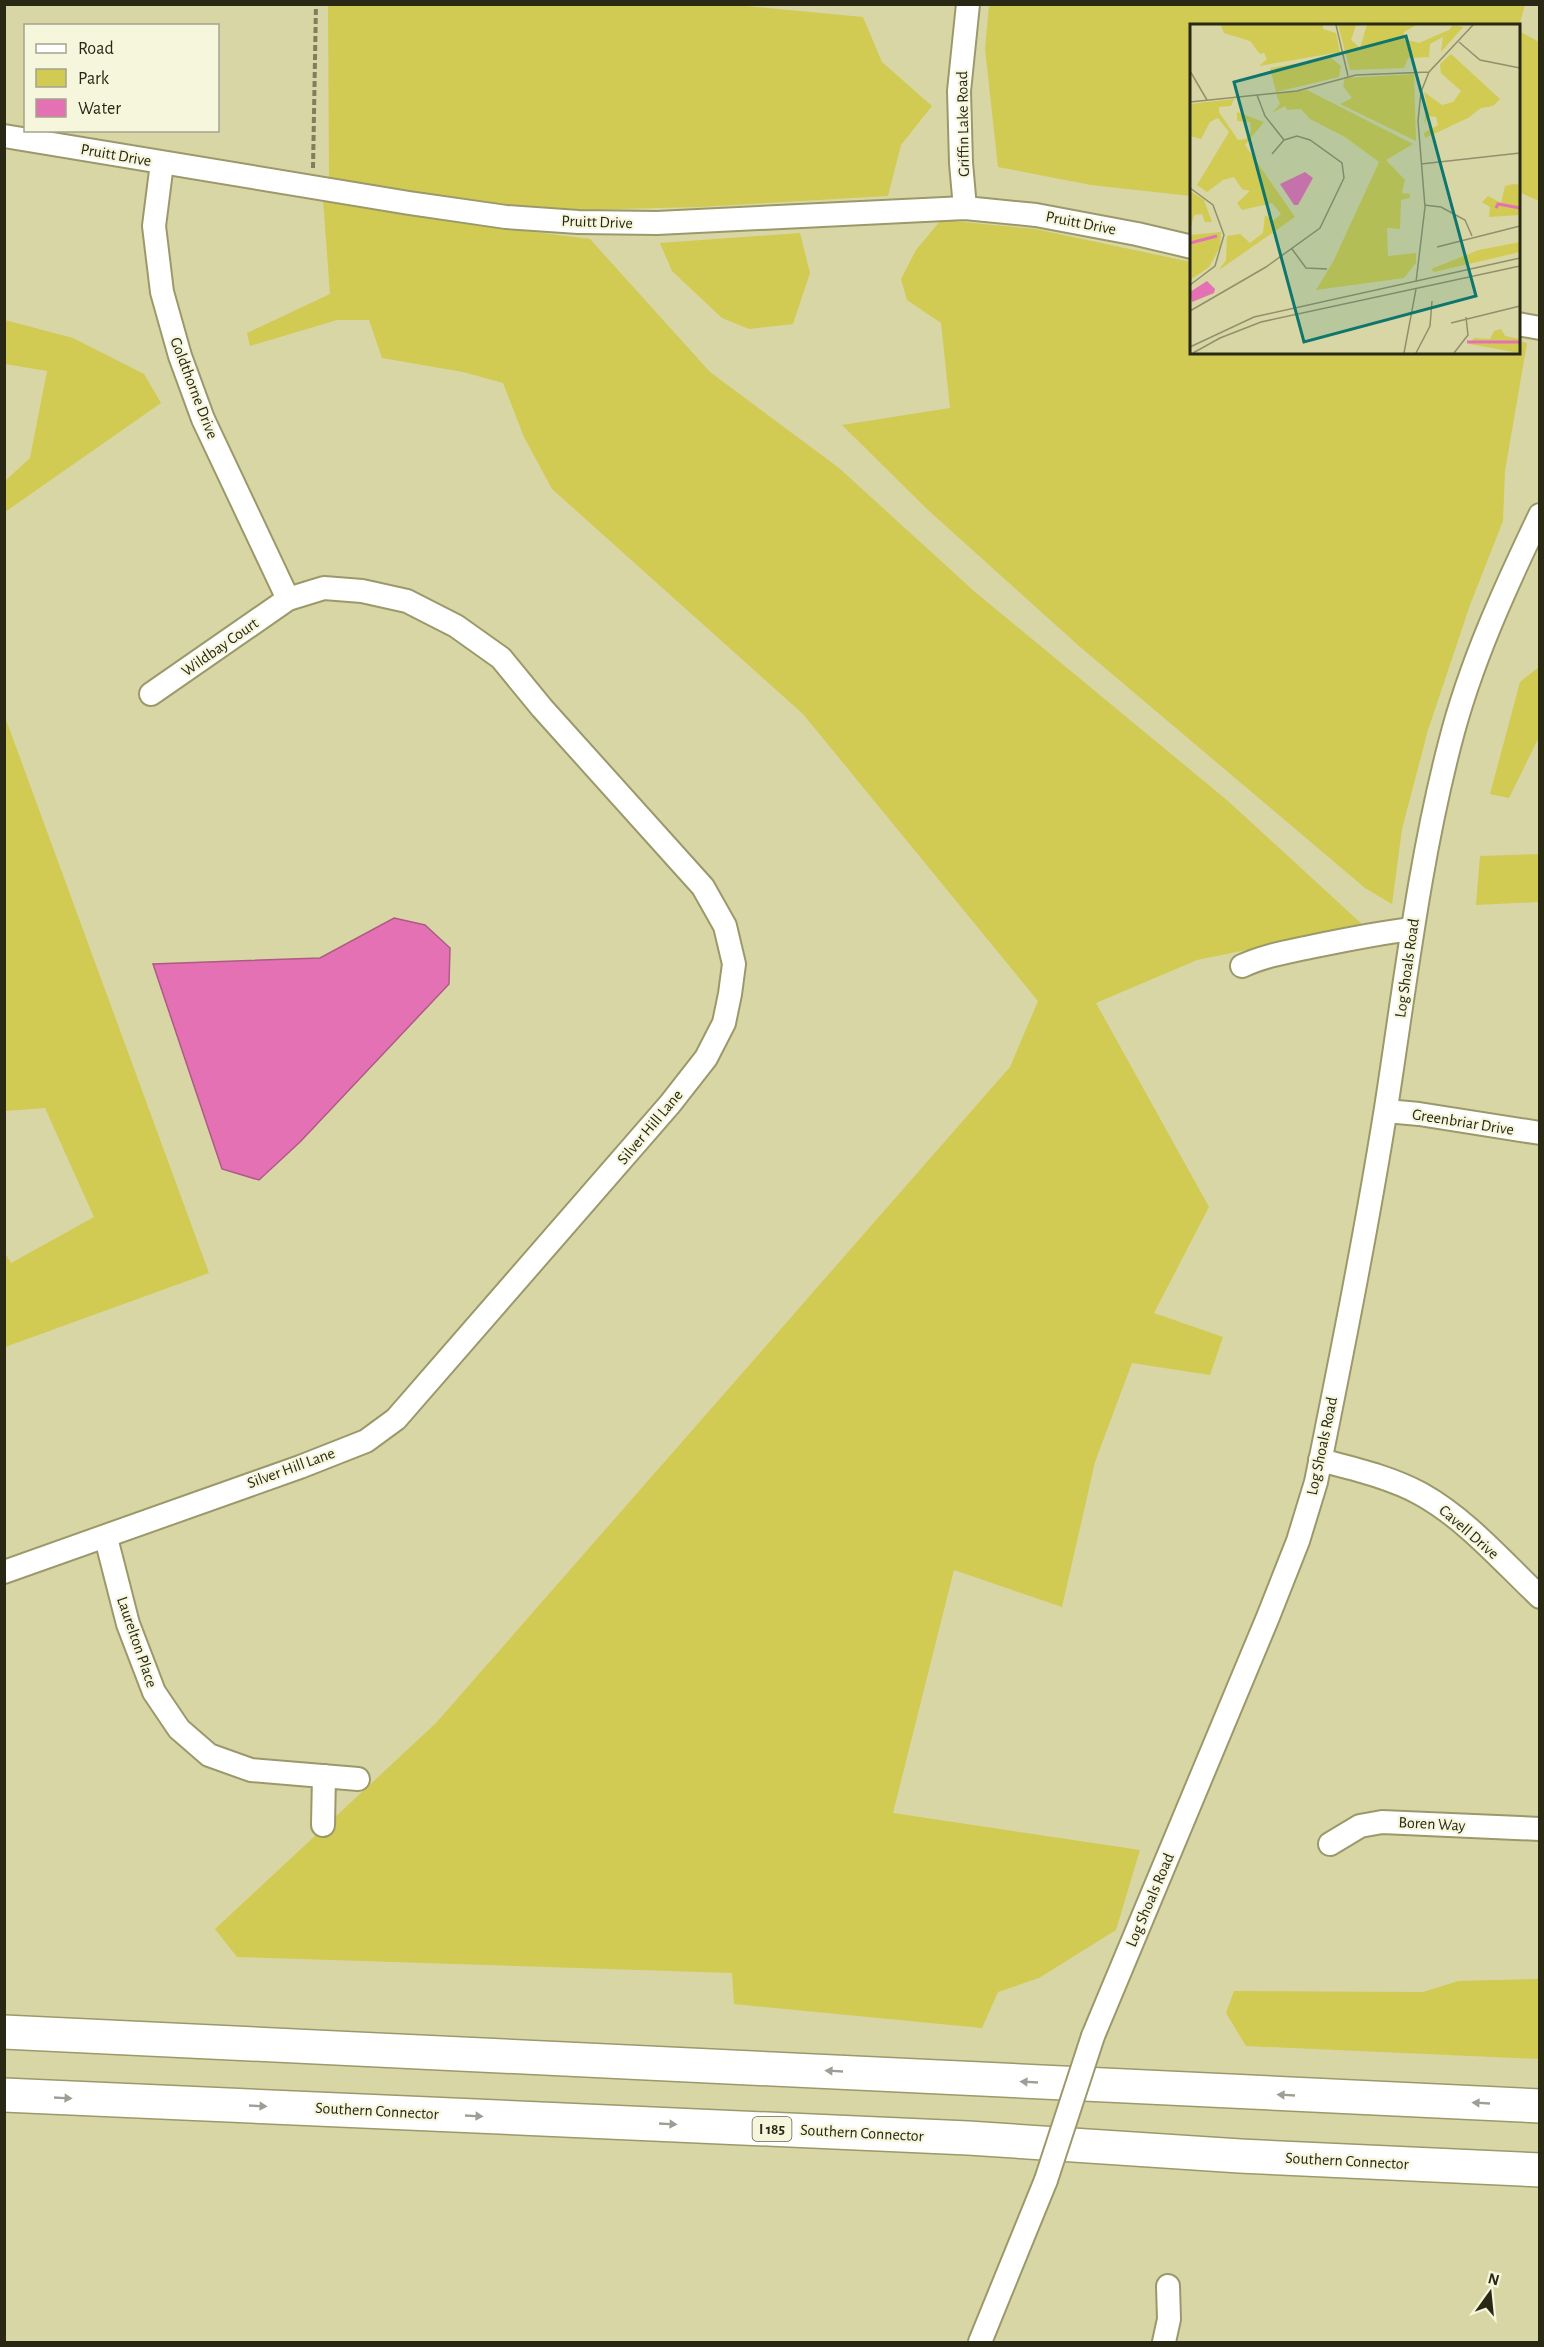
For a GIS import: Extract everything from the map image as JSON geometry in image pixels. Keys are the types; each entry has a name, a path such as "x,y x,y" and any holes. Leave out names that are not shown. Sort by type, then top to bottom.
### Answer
{"highway":[{"path":"4,2032 1539,2106"},
{"name":"Southern Connector","path":"4,2095 956,2137 1240,2156 1539,2170"}],"street":[{"name":"Griffin Lake Road","path":"965,208 959,91 968,4"},
{"name":"Pruitt Drive","path":"4,136 506,217 578,222 657,223 965,208 1036,215 1190,247"},
{"name":"Goldthorne Drive","path":"162,163 154,226 162,292 180,356 203,419 288,599"},
{"path":"1520,324 1539,328"},
{"name":"Log Shoals Road","path":"980,2343 1046,2180 1093,2036 1298,1541 1320,1460 1386,1111 1412,929 1430,830 1450,741 1476,659 1539,515"},
{"name":"Silver Hill Lane","path":"4,1572 106,1538 300,1467 366,1441 396,1419 670,1104 706,1058 724,1023 734,964 725,926 703,887 542,708 501,658 456,626 407,601 362,591 324,588 288,599"},
{"name":"Wildbay Court","path":"152,694 288,599"},
{"path":"1242,966 1257,959 1301,949 1368,935 1412,929"},
{"name":"Greenbriar Drive","path":"1386,1111 1539,1133"},
{"name":"Cavell Drive","path":"1320,1460 1374,1474 1420,1493 1453,1515 1539,1597"},
{"name":"Laurelton Place","path":"106,1538 128,1624 154,1692 179,1729 209,1755 251,1770 358,1779"},
{"path":"323,1825 324,1776"},
{"name":"Boren Way","path":"1330,1844 1360,1826 1382,1822 1539,1829"},
{"path":"1164,2343 1169,2319 1168,2286"}],"path":[{"path":"312,187 316,4"}],"green space":[{"path":"725,4 863,17 882,62 932,106 901,145 888,196 698,207 580,210 489,203 329,179 328,5"},
{"path":"989,5 1525,5 1520,24 1190,24 1190,196 1091,185 998,167 985,49"},
{"path":"1520,32 1539,42 1539,201 1520,192"},
{"path":"323,199 478,225 590,239 710,372 839,468 975,592 1228,801 1364,926 1197,960 1096,1003 1209,1207 1154,1313 1223,1337 1210,1375 1132,1363 1095,1462 1062,1607 954,1570 893,1813 1140,1850 1116,1930 1039,1978 998,1992 982,2028 734,2004 732,1973 237,1957 215,1929 436,1723 1010,1067 1038,1001 803,714 552,489 524,437 503,383 463,372 382,358 369,320 337,320 250,346 247,333 330,294"},
{"path":"941,220 1035,229 1190,262 1190,354 1520,354 1520,341 1527,343 1505,471 1503,521 1470,605 1428,730 1402,829 1392,904 1365,888 1079,646 928,510 842,425 950,408 941,323 907,300 901,279 916,250"},
{"path":"800,233 810,273 793,324 749,329 722,318 672,271 660,243"},
{"path":"5,320 73,338 144,374 161,403 5,512 5,481 30,458 47,371 5,364"},
{"path":"1539,667 1539,737 1509,798 1490,794 1520,682"},
{"path":"5,717 209,1273 5,1347 5,1253 11,1263 94,1217 45,1108 5,1111"},
{"path":"1539,854 1539,902 1476,905 1480,856"},
{"path":"1539,1979 1539,2059 1246,2046 1226,2013 1234,1991 1423,1992 1458,1981"}],"water":[{"path":"394,918 425,925 450,948 449,984 300,1142 259,1180 222,1169 153,964 320,958"}]}
